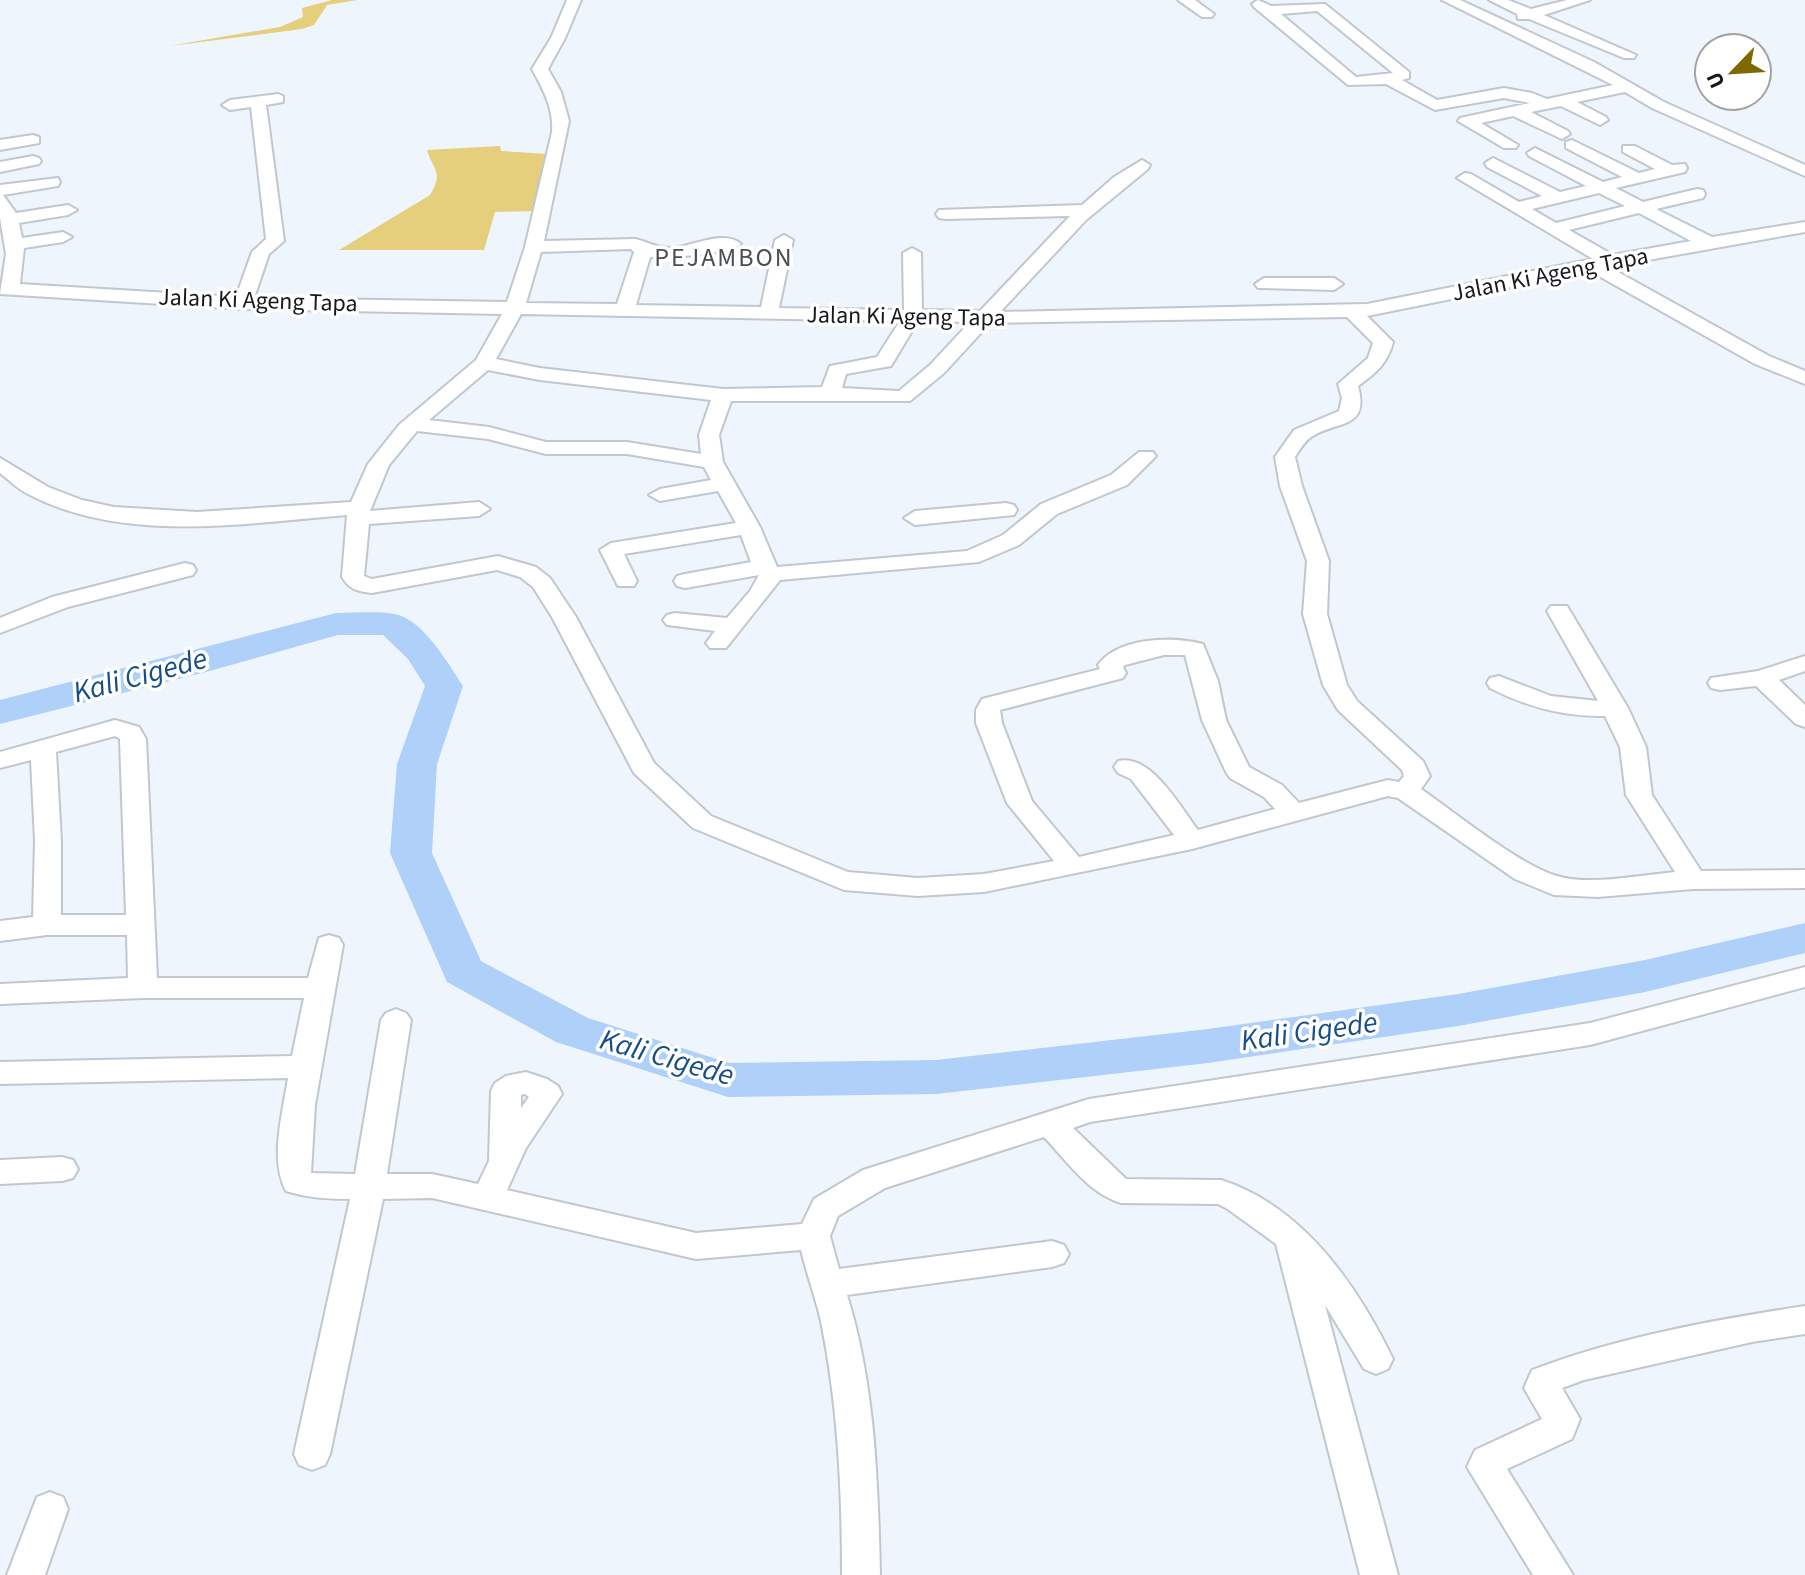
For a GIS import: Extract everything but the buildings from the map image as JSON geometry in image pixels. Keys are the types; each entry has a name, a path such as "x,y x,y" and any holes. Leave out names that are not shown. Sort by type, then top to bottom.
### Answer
{"street":[{"path":"574,0 558,38 540,69 551,86 561,121 555,161 534,247 515,307 484,363 393,442 379,464 359,513 353,577 359,584 372,586 498,563 528,572 542,583 564,617 643,767 702,822 844,881 918,887 984,883 1192,840 1291,811 1380,790 1406,791 1525,873 1554,886 1598,888 1693,880 1805,879"},
{"path":"1188,2 1217,0"},
{"path":"1449,0 1589,65 1658,105 1805,171"},
{"path":"1496,0 1629,55"},
{"path":"1496,23 1583,0"},
{"path":"1188,2 1207,14"},
{"path":"1262,5 1316,6 1404,75 1353,82 1262,5"},
{"path":"1312,47 1363,41"},
{"path":"1389,79 1435,105 1504,93 1527,96 1543,103"},
{"path":"1510,145 1466,121 1628,87"},
{"path":"230,105 278,99"},
{"path":"243,303 261,252 275,241 258,102"},
{"path":"1565,102 1600,120"},
{"path":"1514,110 1637,178"},
{"path":"0,145 33,140"},
{"path":"1516,208 1674,169 1629,149"},
{"path":"1535,153 1709,243"},
{"path":"0,167 33,161"},
{"path":"1493,163 1558,198"},
{"path":"484,363 540,374 723,395 830,393 903,397 949,358 1065,228 1142,165"},
{"path":"1465,178 1553,229 1601,263 1762,360 1805,378"},
{"path":"0,190 52,182"},
{"path":"1553,229 1697,194"},
{"path":"0,199 12,219 15,244 15,269 5,288"},
{"path":"12,219 68,210"},
{"path":"945,214 1085,210"},
{"path":"1023,211 1040,228 1065,228"},
{"name":"Jalan Ki Ageng Tapa","path":"5,288 243,303 985,317 1278,314 1351,310 1411,302 1601,263 1805,227"},
{"path":"15,244 63,237"},
{"path":"769,313 784,240"},
{"path":"534,247 635,244 643,251 681,253 694,247 732,244"},
{"path":"625,310 643,251"},
{"path":"830,393 835,372 840,368 884,362 913,315 912,253"},
{"path":"1278,314 1262,276 1334,284"},
{"path":"1351,310 1383,342 1381,356 1372,368 1348,384 1353,397 1347,414 1336,424 1308,429 1295,440 1285,457 1291,486 1318,561 1315,614 1330,672 1347,705 1414,767 1417,776 1406,791"},
{"path":"675,620 726,634 759,595 768,570 749,527 712,462 709,435 723,395"},
{"path":"413,424 489,433 554,449 627,448 712,462"},
{"path":"685,581 768,570 963,559 1011,540 1062,502 1119,480 1146,456"},
{"path":"0,464 41,492 85,508 133,517 479,509"},
{"path":"660,495 724,484"},
{"path":"952,496 1036,519"},
{"path":"915,518 1006,510"},
{"path":"626,581 611,550 749,527"},
{"path":"0,626 60,602 185,570"},
{"path":"1559,611 1616,708 1633,747 1639,795 1693,880"},
{"path":"1073,867 1020,803 989,723 988,710 991,704 1114,673 1110,665 1115,659 1135,652 1195,649 1214,720 1239,772 1273,791 1291,811"},
{"path":"1720,683 1762,678 1805,663"},
{"path":"1762,678 1805,719"},
{"path":"1499,683 1536,702 1580,710 1616,708"},
{"path":"0,760 115,728 130,732 133,739 143,988"},
{"path":"43,749 48,841 47,925"},
{"path":"1127,767 1140,773 1192,840"},
{"path":"0,931 47,925 142,925"},
{"path":"329,945 296,1135 294,1175 297,1182 320,1187 432,1186 488,1196 696,1246 814,1236"},
{"path":"861,1575 862,1533 848,1389 837,1317 825,1284 814,1236 825,1208 874,1179 1089,1111 1590,1034 1805,977"},
{"path":"0,994 143,988 321,988"},
{"path":"312,1454 369,1188 396,1020"},
{"path":"0,1073 308,1067"},
{"path":"1049,1122 1107,1183 1121,1191 1221,1192 1237,1199 1290,1237 1317,1263 1376,1359"},
{"path":"488,1196 504,1160"},
{"path":"0,1172 62,1169"},
{"path":"1290,1237 1379,1575"},
{"path":"825,1284 1052,1254"},
{"path":"1554,1575 1485,1467 1488,1461 1559,1428 1562,1419 1542,1388 1544,1380 1581,1366 1752,1328 1805,1320"},
{"path":"26,1575 50,1509"}],"shaded area":[{"path":"332,0 357,0 327,5 314,25 302,29 169,46 280,27 303,17 302,8"},
{"path":"500,146 501,151 547,154 532,211 495,212 484,250 339,250 430,195 437,176 427,150"}],"waterway":[{"name":"Kali Cigede","path":"0,712 193,664 336,624 392,624 422,652 444,686 417,764 411,853 463,971 572,1030 728,1080 936,1077 1208,1046 1458,1010 1645,976 1805,938"}],"district":[{"name":"PEJAMBON","path":"724,257"}]}
